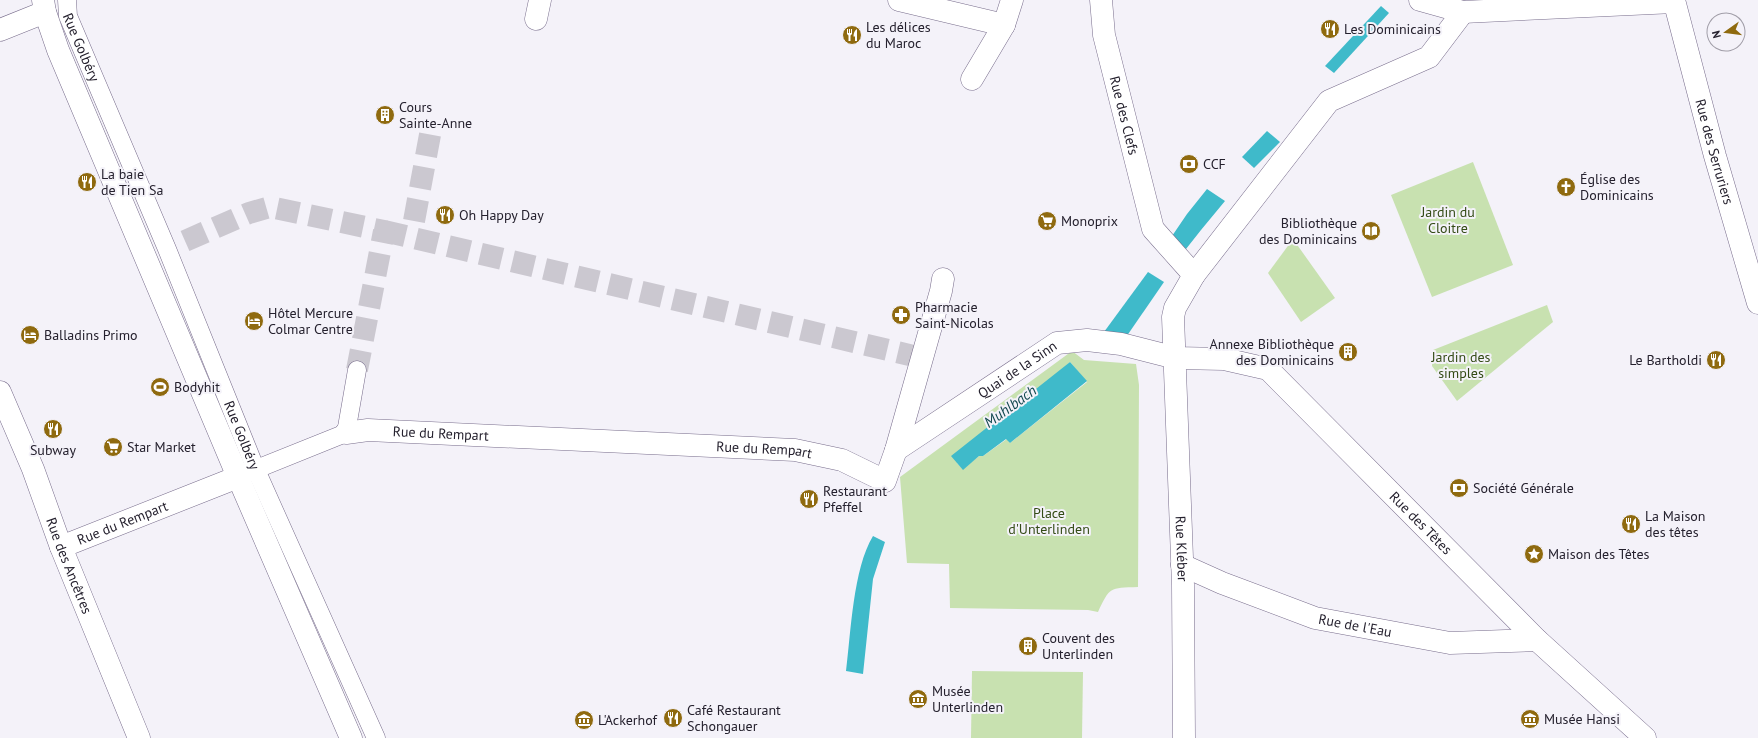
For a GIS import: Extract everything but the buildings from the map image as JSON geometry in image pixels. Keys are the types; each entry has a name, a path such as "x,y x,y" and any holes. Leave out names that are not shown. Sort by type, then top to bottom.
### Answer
{"street":[{"path":"899,0 1004,25"},
{"path":"972,79 1004,25 1012,0"},
{"name":"Rue des Clefs","path":"1101,0 1104,35 1153,229 1194,276"},
{"path":"1420,0 1463,12 1674,1"},
{"name":"Rue des Serruriers","path":"1674,1 1715,156 1758,303"},
{"path":"0,30 44,6"},
{"name":"Rue Golbéry","path":"44,6 58,50 247,473 351,738"},
{"name":"Rue Kléber","path":"1184,738 1182,565 1176,358 1173,318 1175,308 1194,276 1328,101 1429,57 1463,12"},
{"path":"896,450 941,291 943,279"},
{"name":"Quai de la Sinn","path":"896,450 1057,343 1087,340 1121,344 1176,358"},
{"name":"Rue des Têtes","path":"1176,358 1224,359 1268,369 1537,640 1645,738"},
{"name":"Rue des Ancêtres","path":"0,392 33,469 61,548 139,738"},
{"name":"Rue du Rempart","path":"346,432 368,430 795,450 842,460 885,481 896,450"},
{"name":"Rue du Rempart","path":"61,548 247,473"},
{"name":"Rue de l'Eau","path":"1182,565 1222,583 1315,618 1450,643 1537,640"}],"lane":[{"name":"Rue Golbéry","path":"44,6 61,13 68,8 168,249 247,473 376,738"},
{"path":"346,432 357,370"},
{"name":"Rue du Rempart","path":"247,473 346,432"}],"green space":[{"name":"Jardin du Cloitre","path":"1473,162 1513,265 1432,297 1391,195"},
{"path":"1293,239 1335,298 1301,322 1268,273"},
{"name":"Jardin des simples","path":"1547,305 1553,322 1457,401 1432,366 1433,350"},
{"name":"Place d'Unterlinden","path":"1072,351 1084,360 1136,364 1139,385 1138,587 1112,590 1108,593 1098,612 1088,610 950,608 949,564 907,563 900,477","holes":["1070,362 1087,382 1010,443 1007,439 983,456 979,456 963,469 957,463"]},
{"path":"972,671 1083,672 1082,738 971,738"}],"water":[{"path":"1381,6 1389,13 1334,73 1325,66"},
{"path":"1267,131 1280,142 1254,168 1242,157"},
{"path":"1207,189 1225,201 1186,249 1170,239 1187,214"},
{"path":"1148,272 1164,282 1122,343 1104,332"},
{"path":"1070,362 1087,381 1010,443 1006,439 983,456 979,456 963,470 951,456"},
{"path":"873,536 885,542 873,579 863,674 846,671 851,620 857,583 866,550"}],"tunnel":[{"path":"414,221 432,124"},
{"path":"185,241 249,213 270,207 384,231 357,370"},
{"path":"384,231 922,358"}],"place":[{"name":"Les Dominicains","path":"1330,29"},
{"name":"Les délices du Maroc","path":"852,35"},
{"name":"Cours Sainte-Anne","path":"385,115"},
{"name":"CCF","path":"1189,164"},
{"name":"La baie de Tien Sa","path":"87,182"},
{"name":"Église des Dominicains","path":"1566,187"},
{"name":"Oh Happy Day","path":"445,215"},
{"name":"Monoprix","path":"1047,221"},
{"name":"Bibliothèque des Dominicains","path":"1371,231"},
{"name":"Pharmacie Saint-Nicolas","path":"901,315"},
{"name":"Hôtel Mercure Colmar Centre","path":"254,321"},
{"name":"Balladins Primo","path":"30,335"},
{"name":"Annexe Bibliothèque des Dominicains","path":"1348,352"},
{"name":"Le Bartholdi","path":"1716,360"},
{"name":"Bodyhit","path":"160,387"},
{"name":"Subway","path":"53,429"},
{"name":"Star Market","path":"113,447"},
{"name":"Société Générale","path":"1459,488"},
{"name":"Restaurant Pfeffel","path":"809,499"},
{"name":"La Maison des têtes","path":"1631,524"},
{"name":"Maison des Têtes","path":"1534,554"},
{"name":"Couvent des Unterlinden","path":"1028,646"},
{"name":"Musée Unterlinden","path":"918,699"},
{"name":"Café Restaurant Schongauer","path":"673,718"},
{"name":"Musée Hansi","path":"1530,719"},
{"name":"L'Ackerhof","path":"584,720"}],"water label":[{"name":"Muhlbach","path":"1010,406"}]}
